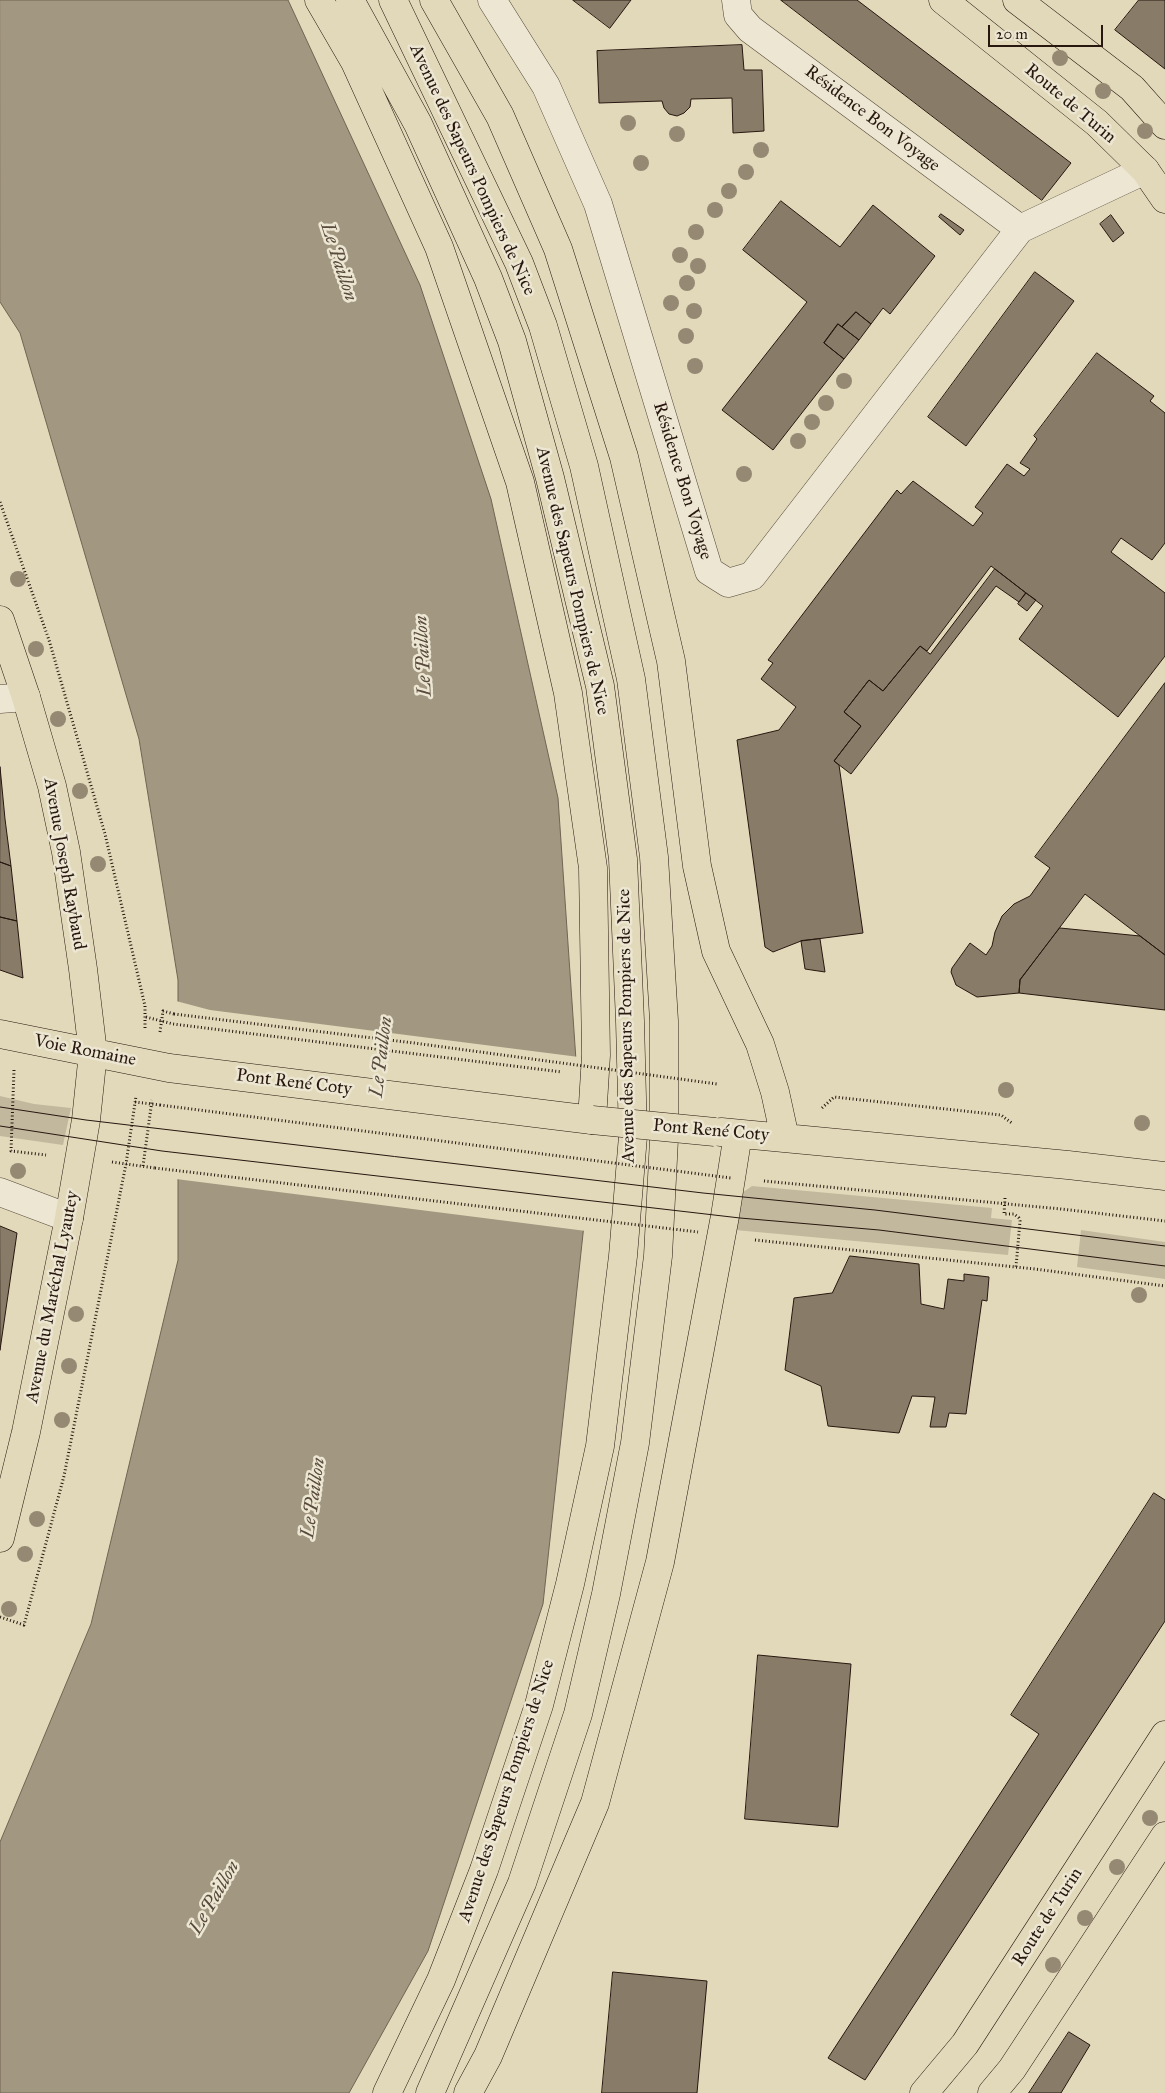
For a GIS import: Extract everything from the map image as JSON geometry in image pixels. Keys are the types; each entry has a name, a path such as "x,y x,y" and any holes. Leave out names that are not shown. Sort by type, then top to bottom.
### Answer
{"main road":[{"path":"319,0 355,62 439,247 520,482 568,693 593,868 595,1071 592,1120"},
{"name":"Avenue des Sapeurs Pompiers de Nice","path":"350,0 418,124 488,278 512,341 550,478 600,686 623,859 633,1136 623,1256 600,1446 570,1584 539,1705 484,1870 441,1980 387,2093"},
{"name":"Avenue des Sapeurs Pompiers de Nice","path":"393,0 519,262 543,326 584,466 631,679 654,857 664,1021 664,1139 658,1256 635,1444 606,1594 578,1714 522,1882 430,2093"},
{"path":"434,0 500,116 558,248 624,457 671,662 697,866 716,951 760,1044 775,1092 786,1138"},
{"name":"Route de Turin","path":"943,0 1096,123 1145,170 1165,199"},
{"path":"1017,0 1132,88 1165,125"},
{"name":"Avenue Joseph Raybaud","path":"0,620 13,698 52,786 66,852 93,1054"},
{"name":"Voie Romaine","path":"0,1034 170,1068"},
{"name":"Avenue du Maréchal Lyautey","path":"0,1538 26,1432 69,1218 86,1120 93,1054"},
{"name":"Pont René Coty","path":"170,1068 592,1120 1068,1165 1165,1176"},
{"path":"468,2093 488,2056 595,1803 660,1562 710,1234 736,1179 727,1133"},
{"name":"Route de Turin","path":"924,2093 966,2044 1165,1735"},
{"path":"992,2093 1012,2069 1165,1836"}],"street":[{"name":"Résidence Bon Voyage","path":"492,0 546,86 598,204 709,570 728,583 752,576 1020,230 1145,170"},
{"name":"Résidence Bon Voyage","path":"736,0 738,15 750,29 1020,230"},
{"path":"0,1192 69,1218"}],"path":[{"path":"123,917 146,1006 146,1016 173,1024 717,1084"},
{"path":"174,1014 595,1071"},
{"path":"135,1102 736,1179"},
{"path":"0,1617 24,1625 64,1476 126,1164"},
{"path":"155,1168 710,1234 1016,1267 1165,1286"},
{"path":"760,1181 1005,1206 1061,1209 1165,1221"},
{"path":"1005,1198 1004,1214 1014,1214 1020,1218 1016,1267"}],"shaded area":[{"path":"0,1096 34,1104 71,1108 63,1145 0,1136"},
{"path":"752,1186 992,1208 991,1218 1012,1220 1008,1255 735,1230 742,1193"},
{"path":"1081,1230 1165,1242 1165,1279 1077,1267"}],"water":[{"name":"Le Paillon","path":"0,0 288,0 420,285 491,499 558,798 586,1206 543,1604 428,1951 349,2093 0,2093 0,1842 91,1624 178,1260 178,980 139,739 20,333 0,302"}],"pier":[{"path":"176,1001 210,1010 579,1057 589,1205 586,1231 176,1179"}],"building":[{"path":"573,0 631,0 610,28"},
{"path":"781,0 857,0 1071,163 1042,200"},
{"path":"1139,0 1165,0 1165,69 1115,30"},
{"path":"742,45 744,70 762,70 764,131 733,133 732,98 691,99 690,107 684,113 677,116 669,114 664,108 662,101 599,103 597,51"},
{"path":"781,201 840,247 873,205 935,256 890,314 883,308 871,324 856,312 842,327 838,324 824,343 844,359 773,450 722,410 807,302 743,250"},
{"path":"941,214 964,230 960,235 939,217"},
{"path":"1111,215 1124,233 1113,242 1100,224"},
{"path":"1035,272 1074,301 966,446 928,417"},
{"path":"856,312 871,324 859,340 842,327"},
{"path":"838,324 859,340 844,359 824,343"},
{"path":"1097,353 1154,396 1150,401 1165,413 1165,543 1152,560 1121,538 1111,552 1165,593 1165,656 1118,717 1019,639 1043,606 991,566 927,651 920,646 883,691 869,680 844,712 861,726 834,761 839,765 863,933 801,941 773,952 765,947 737,740 779,730 796,707 761,679 773,663 768,660 897,490 901,494 913,481 973,526 983,513 975,507 1007,464 1024,476 1030,469 1020,463 1037,439 1034,436"},
{"path":"995,569 1026,593 1019,602 996,586 851,774 834,761 861,726 844,712 869,680 883,691 920,646 930,654"},
{"path":"1026,593 1036,600 1027,611 1018,604"},
{"path":"1165,683 1165,955 1085,894 1020,980 1019,993 977,997 956,985 951,972 952,968 970,943 986,955 992,946 995,932 1002,916 1014,904 1030,896 1050,868 1035,857"},
{"path":"0,767 5,819 11,866 0,862"},
{"path":"0,862 11,866 17,921 0,917"},
{"path":"0,917 17,921 23,978 0,970"},
{"path":"1060,928 1140,936 1165,955 1165,1010 1019,993 1020,980"},
{"path":"820,939 825,972 805,969 801,941"},
{"path":"0,1226 17,1233 0,1350"},
{"path":"850,1256 919,1264 921,1304 944,1309 948,1279 964,1281 964,1274 989,1277 987,1301 982,1300 966,1414 949,1413 946,1427 930,1427 935,1397 912,1396 899,1433 828,1426 821,1386 785,1370 794,1298 832,1293"},
{"path":"1154,1493 1165,1500 1165,1621 865,2080 828,2058 1039,1734 1011,1715"},
{"path":"758,1655 851,1664 838,1827 745,1819"},
{"path":"613,1972 707,1981 697,2093 602,2093"},
{"path":"1069,2032 1090,2045 1061,2093 1029,2093"}],"tram line":[{"path":"0,1107 86,1120 703,1193 875,1210 1165,1246"},
{"path":"0,1126 162,1151 740,1218 879,1230 1165,1266"}]}
